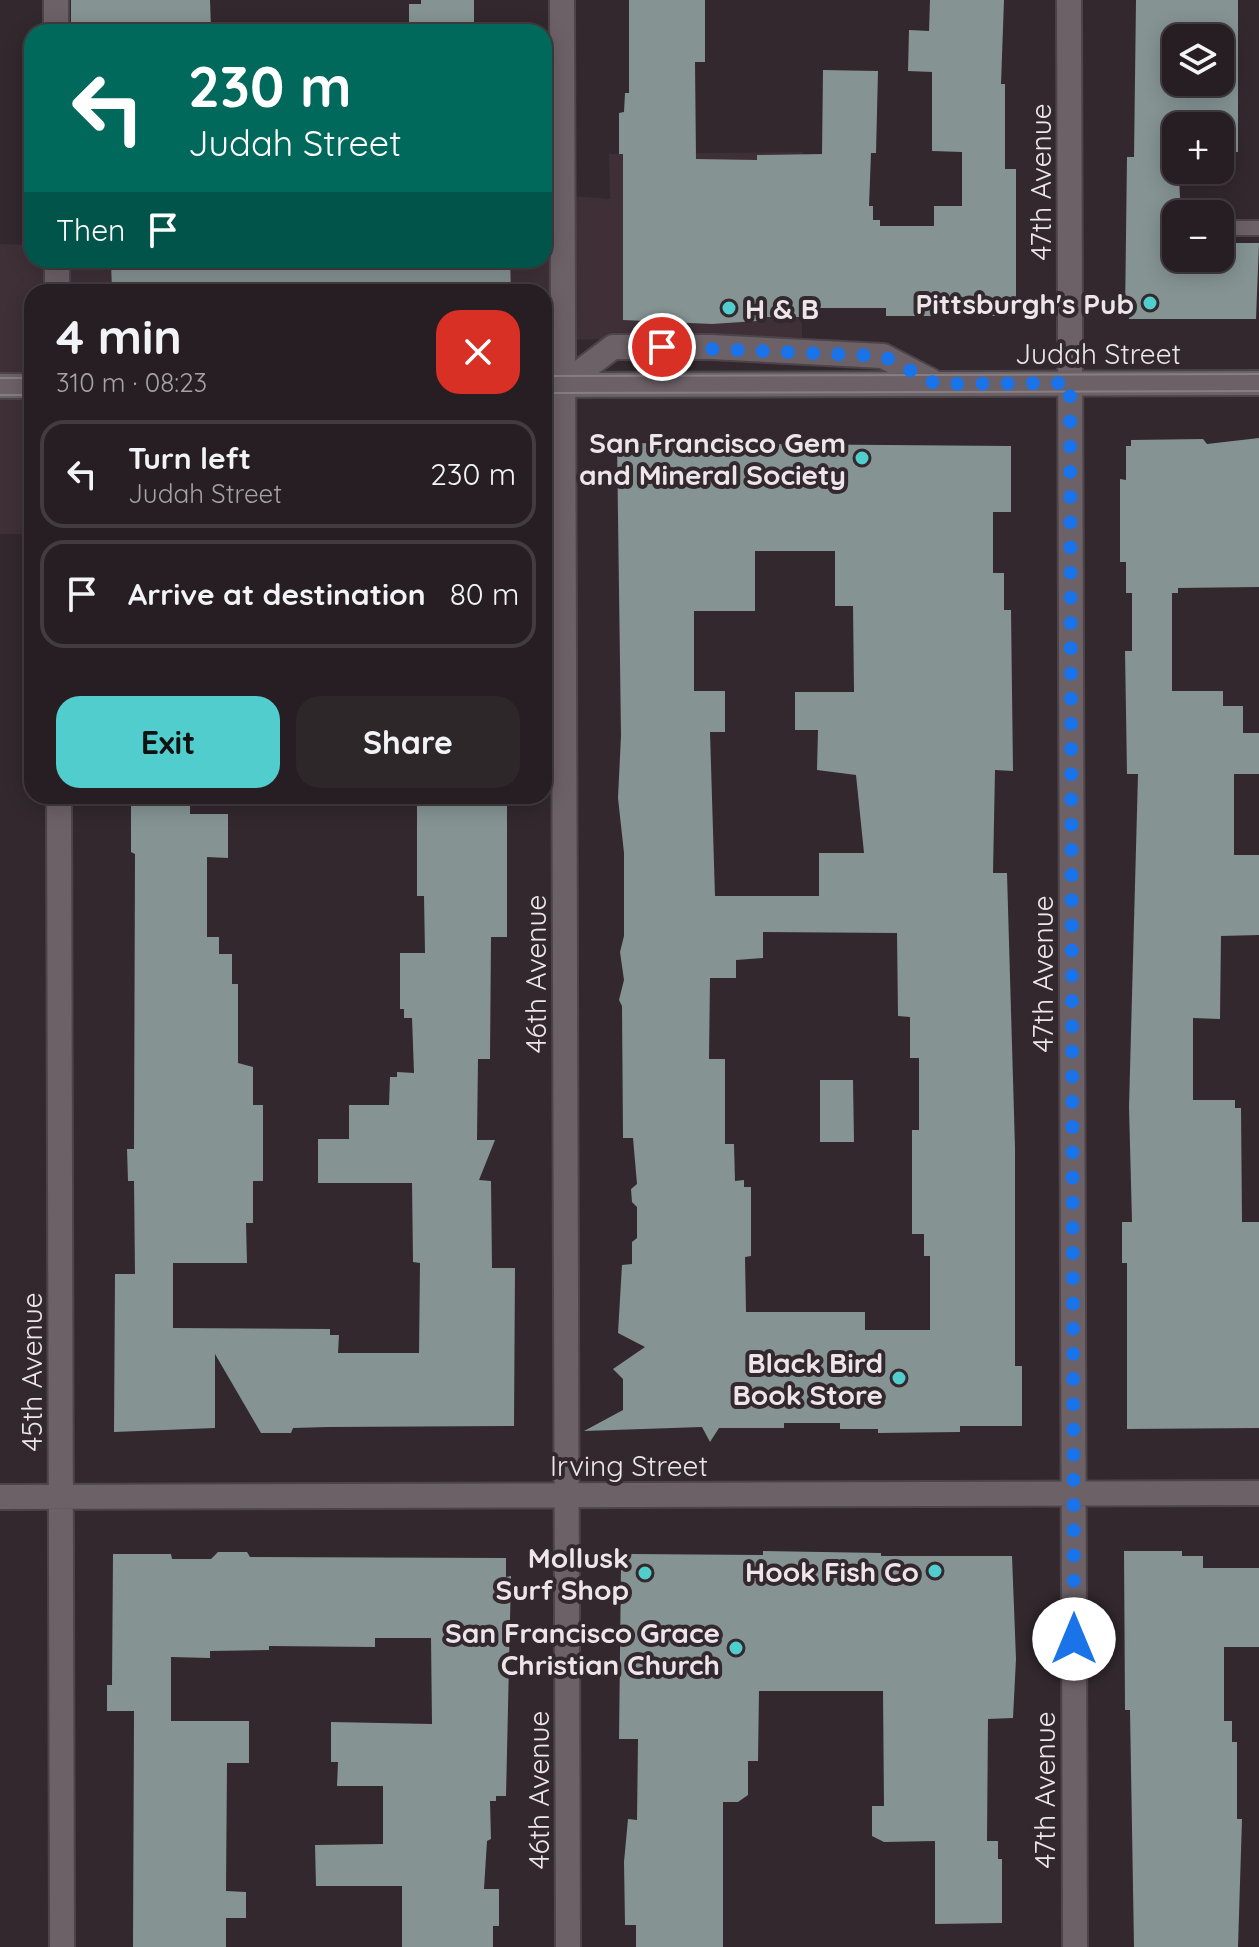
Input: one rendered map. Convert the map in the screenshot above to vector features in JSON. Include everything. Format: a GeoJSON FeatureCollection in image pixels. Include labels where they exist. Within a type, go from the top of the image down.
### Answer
{"type":"FeatureCollection","features":[{"type":"Feature","properties":{"kind":"street"},"geometry":{"type":"LineString","coordinates":[[56,0],[56,24]]}},
{"type":"Feature","properties":{"kind":"street","name":"46th Avenue"},"geometry":{"type":"LineString","coordinates":[[552,325],[562,0]]}},
{"type":"Feature","properties":{"kind":"street","name":"47th Avenue"},"geometry":{"type":"LineString","coordinates":[[1069,0],[1075,1947]]}},
{"type":"Feature","properties":{"kind":"street","name":"Judah Street"},"geometry":{"type":"LineString","coordinates":[[552,389],[613,347],[883,356],[936,384]]}},
{"type":"Feature","properties":{"kind":"street","name":"Judah Street"},"geometry":{"type":"LineString","coordinates":[[552,390],[1259,383]]}},
{"type":"Feature","properties":{"kind":"street"},"geometry":{"type":"LineString","coordinates":[[0,386],[24,386]]}},
{"type":"Feature","properties":{"kind":"street","name":"46th Avenue"},"geometry":{"type":"LineString","coordinates":[[552,438],[567,1496],[568,1947]]}},
{"type":"Feature","properties":{"kind":"street","name":"45th Avenue"},"geometry":{"type":"LineString","coordinates":[[59,804],[62,1947]]}},
{"type":"Feature","properties":{"kind":"street","name":"Irving Street"},"geometry":{"type":"LineString","coordinates":[[0,1497],[1259,1493]]}},
{"type":"Feature","properties":{"kind":"lane"},"geometry":{"type":"LineString","coordinates":[[1234,228],[1259,228]]}},
{"type":"Feature","properties":{"kind":"shaded area"},"geometry":{"type":"Polygon","coordinates":[[[803,152],[802,337],[552,340],[552,284],[24,284],[24,534],[0,534],[0,244],[24,245],[24,268],[552,268],[552,195],[610,199],[609,154],[803,152]]]}},
{"type":"Feature","properties":{"kind":"building"},"geometry":{"type":"Polygon","coordinates":[[[71,0],[210,0],[211,24],[71,23],[71,0]]]}},
{"type":"Feature","properties":{"kind":"building"},"geometry":{"type":"Polygon","coordinates":[[[421,0],[474,0],[474,24],[409,24],[409,4],[421,4],[421,0]]]}},
{"type":"Feature","properties":{"kind":"building"},"geometry":{"type":"Polygon","coordinates":[[[629,0],[705,0],[705,62],[695,62],[696,159],[757,160],[757,155],[822,154],[823,70],[878,71],[876,153],[871,153],[869,206],[873,206],[873,220],[880,220],[880,226],[934,226],[934,206],[962,206],[962,152],[932,151],[932,72],[908,71],[909,30],[929,31],[930,0],[1004,0],[1001,84],[1005,84],[1005,169],[1016,169],[1016,316],[886,316],[886,308],[799,308],[799,317],[757,317],[757,321],[712,324],[623,320],[623,154],[619,154],[619,113],[624,112],[625,93],[629,93],[629,0]]]}},
{"type":"Feature","properties":{"kind":"building"},"geometry":{"type":"Polygon","coordinates":[[[1136,0],[1238,0],[1238,152],[1234,152],[1234,112],[1162,112],[1162,184],[1179,184],[1180,200],[1162,200],[1162,272],[1234,272],[1234,243],[1259,243],[1256,319],[1129,319],[1129,314],[1125,314],[1127,157],[1134,157],[1136,0]]]}},
{"type":"Feature","properties":{"kind":"building"},"geometry":{"type":"Polygon","coordinates":[[[111,268],[510,268],[511,284],[112,284],[111,268]]]}},
{"type":"Feature","properties":{"kind":"building"},"geometry":{"type":"Polygon","coordinates":[[[1259,438],[1259,587],[1178,588],[1178,593],[1172,593],[1172,691],[1223,691],[1223,706],[1243,706],[1243,733],[1259,733],[1259,774],[1234,774],[1234,855],[1259,855],[1259,935],[1221,936],[1220,1019],[1193,1018],[1193,1100],[1235,1100],[1235,1108],[1241,1108],[1242,1222],[1259,1222],[1259,1428],[1127,1429],[1127,1263],[1122,1263],[1122,1222],[1132,1222],[1129,1107],[1138,774],[1127,774],[1125,651],[1132,651],[1132,593],[1126,593],[1126,562],[1120,562],[1120,479],[1126,480],[1126,446],[1131,446],[1131,440],[1203,439],[1207,444],[1259,438]]]}},
{"type":"Feature","properties":{"kind":"building"},"geometry":{"type":"Polygon","coordinates":[[[617,443],[1011,446],[1011,512],[993,512],[993,573],[1004,573],[1004,610],[1011,610],[1013,771],[995,770],[993,873],[1007,873],[1015,1148],[1015,1366],[1022,1366],[1022,1426],[960,1426],[960,1432],[878,1433],[878,1429],[840,1429],[840,1423],[784,1423],[784,1428],[719,1428],[710,1442],[702,1427],[584,1431],[623,1410],[623,1379],[613,1369],[645,1347],[618,1333],[622,1265],[632,1264],[632,1242],[637,1238],[637,1207],[632,1202],[631,1189],[637,1184],[633,1138],[623,1138],[622,1006],[619,1000],[624,980],[620,952],[624,936],[624,853],[618,798],[621,736],[617,443]],[[755,551],[755,611],[694,611],[694,691],[725,691],[725,732],[710,732],[715,896],[819,896],[819,853],[864,853],[856,775],[817,770],[818,730],[795,730],[795,692],[854,692],[853,606],[835,606],[835,551],[755,551]],[[763,932],[763,958],[736,960],[736,978],[710,978],[709,1059],[725,1059],[725,1144],[734,1144],[735,1181],[744,1180],[744,1187],[751,1187],[751,1256],[745,1257],[746,1312],[865,1312],[865,1330],[930,1330],[930,1256],[924,1256],[924,1234],[912,1234],[912,1130],[919,1130],[919,1058],[910,1058],[910,1017],[898,1016],[897,933],[763,932]]]}},
{"type":"Feature","properties":{"kind":"building"},"geometry":{"type":"Polygon","coordinates":[[[131,804],[190,804],[190,814],[228,814],[228,858],[207,857],[207,937],[219,937],[219,954],[232,954],[232,984],[238,984],[238,1063],[253,1067],[253,1105],[263,1105],[263,1181],[253,1181],[253,1223],[246,1223],[247,1263],[173,1263],[173,1328],[330,1329],[330,1335],[339,1335],[338,1353],[419,1353],[420,1263],[413,1262],[412,1183],[318,1183],[318,1139],[349,1139],[349,1105],[389,1105],[390,1077],[397,1077],[397,1072],[414,1073],[412,1018],[404,1018],[404,1009],[400,1009],[400,953],[425,953],[424,896],[417,896],[417,804],[507,804],[507,937],[491,937],[490,1059],[478,1059],[477,1140],[495,1140],[479,1180],[491,1181],[492,1268],[515,1268],[514,1426],[328,1427],[293,1428],[291,1433],[261,1433],[215,1354],[215,1428],[114,1432],[115,1274],[135,1274],[134,1181],[128,1181],[127,1149],[134,1149],[135,854],[131,852],[131,804]]]}},
{"type":"Feature","properties":{"kind":"building"},"geometry":{"type":"Polygon","coordinates":[[[820,1080],[853,1080],[854,1142],[820,1142],[820,1080]]]}},
{"type":"Feature","properties":{"kind":"building"},"geometry":{"type":"Polygon","coordinates":[[[763,1551],[881,1553],[881,1556],[1012,1556],[1016,1659],[1013,1718],[988,1719],[987,1841],[998,1841],[998,1859],[1002,1859],[1002,1923],[935,1924],[935,1841],[884,1842],[872,1836],[872,1806],[884,1806],[883,1691],[759,1691],[758,1761],[748,1761],[748,1795],[738,1802],[723,1802],[723,1947],[636,1947],[636,1925],[625,1925],[624,1862],[628,1819],[637,1820],[638,1739],[619,1739],[621,1564],[632,1554],[763,1555],[763,1551]]]}},
{"type":"Feature","properties":{"kind":"building"},"geometry":{"type":"Polygon","coordinates":[[[1124,1551],[1182,1551],[1182,1556],[1203,1556],[1203,1568],[1259,1568],[1259,1647],[1224,1647],[1224,1721],[1232,1721],[1232,1742],[1237,1742],[1237,1819],[1242,1819],[1238,1947],[1134,1947],[1130,1710],[1125,1710],[1124,1551]]]}},
{"type":"Feature","properties":{"kind":"building"},"geometry":{"type":"Polygon","coordinates":[[[218,1552],[247,1552],[250,1557],[506,1558],[506,1577],[511,1576],[506,1796],[496,1796],[496,1801],[490,1801],[491,1839],[487,1841],[484,1889],[499,1889],[499,1926],[493,1926],[493,1947],[402,1947],[402,1886],[316,1886],[315,1845],[383,1844],[383,1786],[337,1786],[338,1762],[331,1762],[331,1722],[432,1724],[431,1638],[375,1638],[375,1647],[269,1646],[269,1650],[210,1651],[210,1658],[171,1657],[171,1721],[249,1721],[249,1763],[227,1763],[226,1891],[246,1892],[246,1918],[226,1918],[226,1947],[133,1947],[134,1711],[107,1711],[107,1685],[112,1685],[113,1554],[171,1554],[172,1559],[211,1559],[218,1552]]]}},
{"type":"Feature","properties":{"kind":"tram line"},"geometry":{"type":"LineString","coordinates":[[552,376],[1259,374]]}},
{"type":"Feature","properties":{"kind":"tram line"},"geometry":{"type":"LineString","coordinates":[[0,378],[24,378]]}},
{"type":"Feature","properties":{"kind":"tram line"},"geometry":{"type":"LineString","coordinates":[[552,393],[1259,391]]}},
{"type":"Feature","properties":{"kind":"tram line"},"geometry":{"type":"LineString","coordinates":[[0,395],[24,395]]}},
{"type":"Feature","properties":{"kind":"place","name":"Pittsburgh's Pub"},"geometry":{"type":"Point","coordinates":[1150,303]}},
{"type":"Feature","properties":{"kind":"place","name":"H & B"},"geometry":{"type":"Point","coordinates":[729,308]}},
{"type":"Feature","properties":{"kind":"place","name":"San Francisco Gem and Mineral Society"},"geometry":{"type":"Point","coordinates":[862,458]}},
{"type":"Feature","properties":{"kind":"place","name":"Black Bird Book Store"},"geometry":{"type":"Point","coordinates":[899,1378]}},
{"type":"Feature","properties":{"kind":"place","name":"Hook Fish Co"},"geometry":{"type":"Point","coordinates":[935,1571]}},
{"type":"Feature","properties":{"kind":"place","name":"Mollusk Surf Shop"},"geometry":{"type":"Point","coordinates":[645,1573]}},
{"type":"Feature","properties":{"kind":"place","name":"San Francisco Grace Christian Church"},"geometry":{"type":"Point","coordinates":[736,1648]}},
{"type":"Feature","properties":{"kind":"route"},"geometry":{"type":"LineString","coordinates":[[662,347],[883,356],[936,384],[1070,383],[1074,1639]]}}]}
